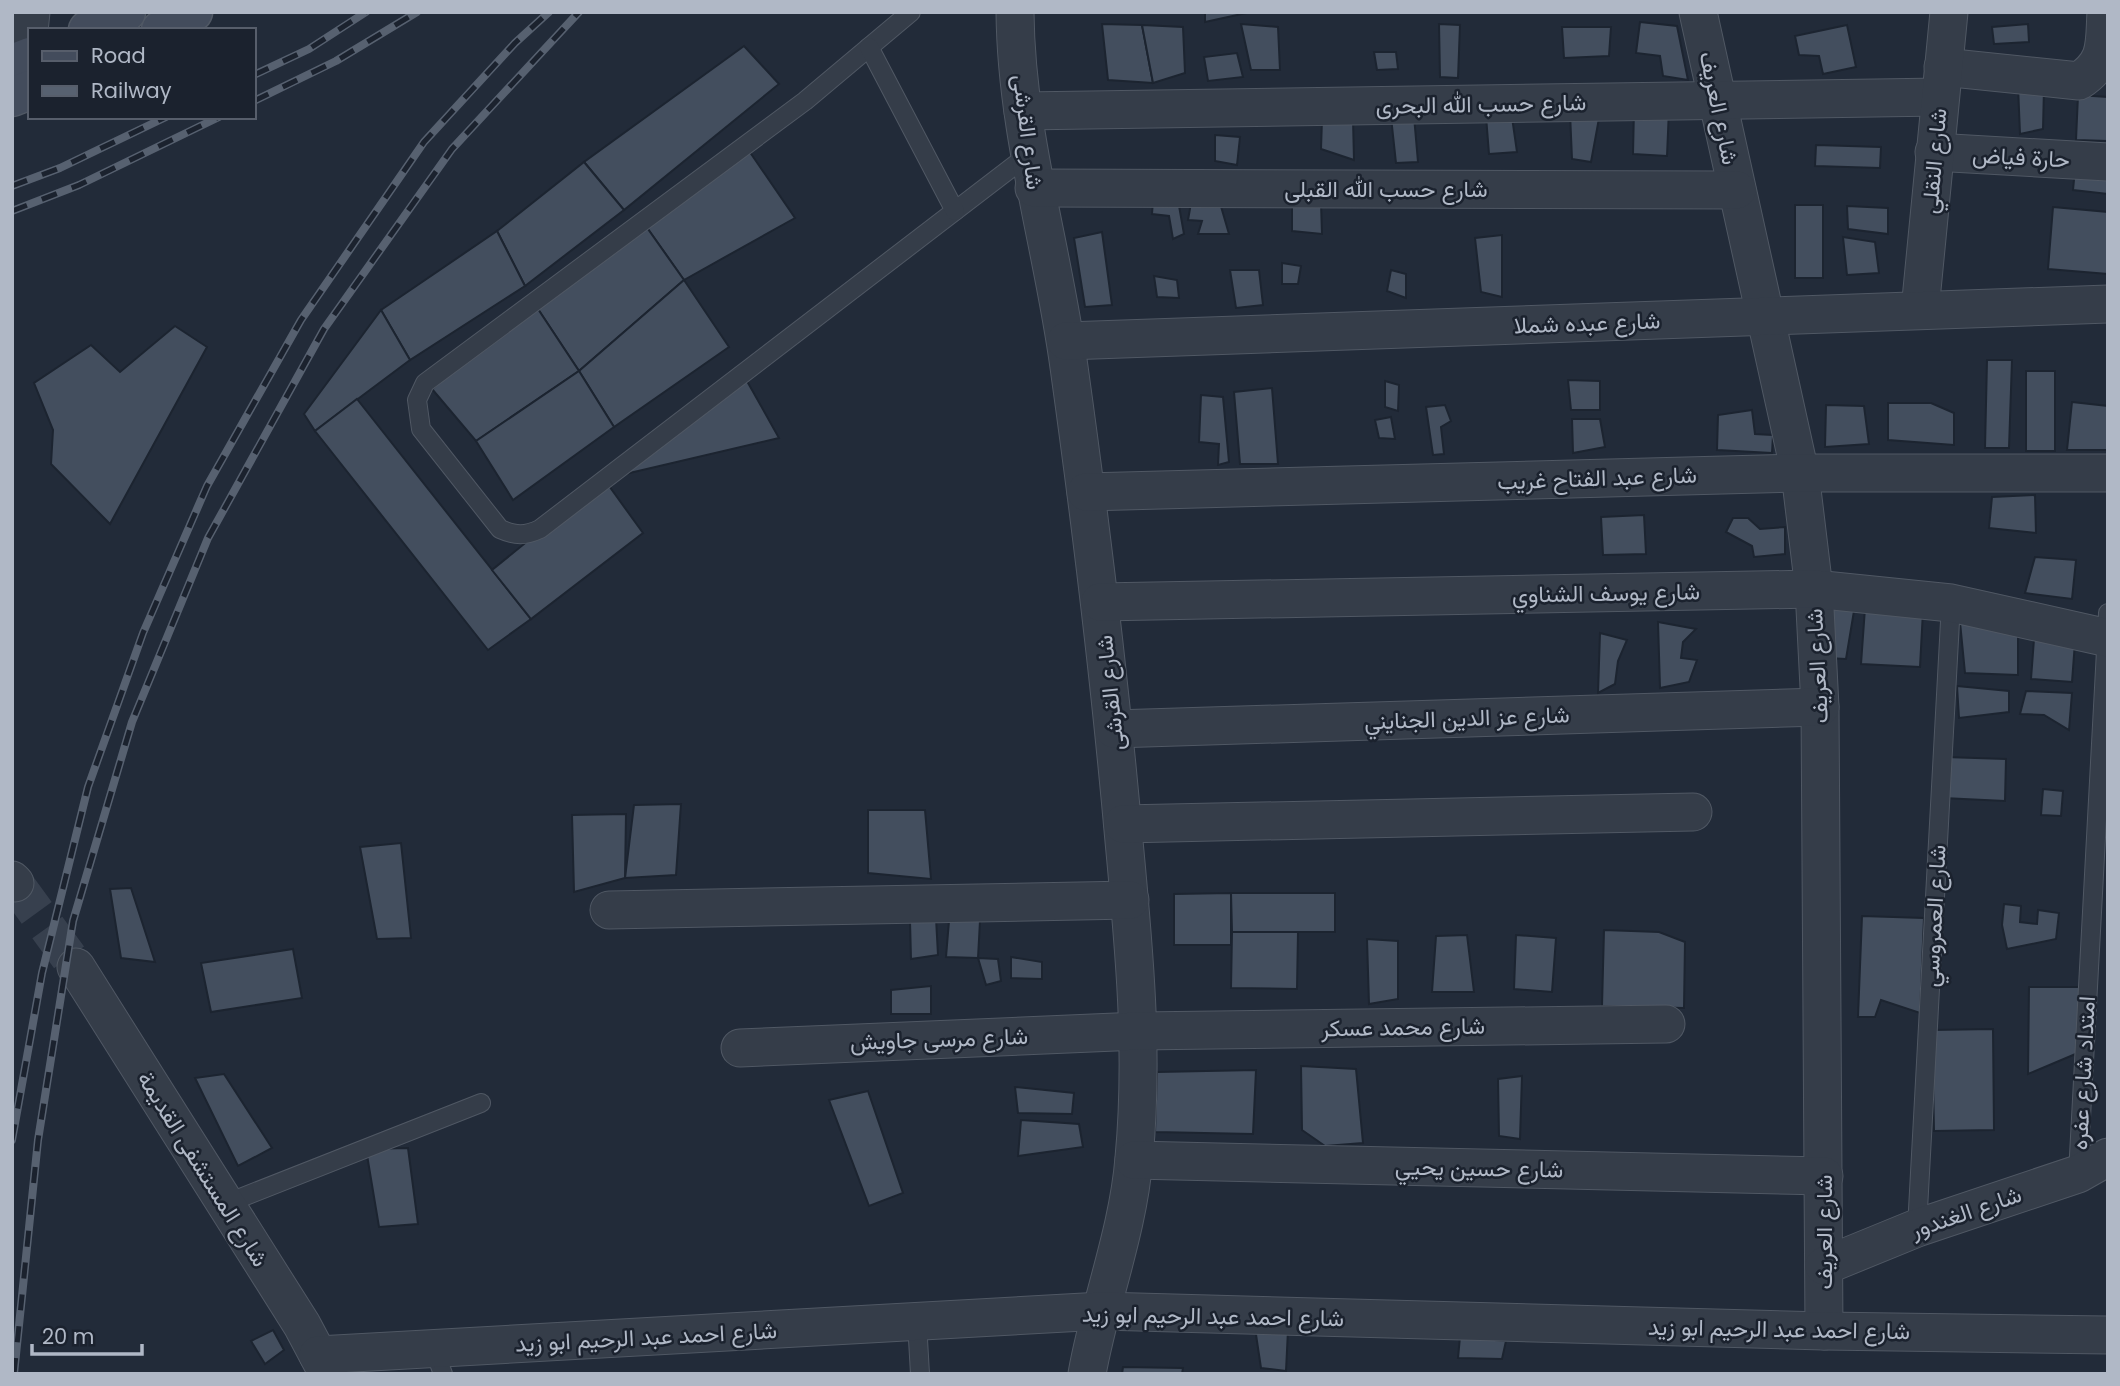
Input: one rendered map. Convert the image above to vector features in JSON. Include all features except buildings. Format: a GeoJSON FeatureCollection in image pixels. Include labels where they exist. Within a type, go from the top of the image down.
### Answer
{"type":"FeatureCollection","features":[{"type":"Feature","properties":{"kind":"street"},"geometry":{"type":"LineString","coordinates":[[92,28],[126,12]]}},
{"type":"Feature","properties":{"kind":"street"},"geometry":{"type":"LineString","coordinates":[[165,28],[193,12]]}},
{"type":"Feature","properties":{"kind":"street","name":"شارع القرشى"},"geometry":{"type":"LineString","coordinates":[[1015,12],[1031,172],[1066,341],[1100,601],[1130,900],[1139,1031],[1134,1160],[1129,1200],[1087,1374]]}},
{"type":"Feature","properties":{"kind":"street","name":"شارع العريف"},"geometry":{"type":"LineString","coordinates":[[1698,12],[1800,473],[1814,589],[1820,707],[1824,1331]]}},
{"type":"Feature","properties":{"kind":"street","name":"شارع النقلي"},"geometry":{"type":"LineString","coordinates":[[1920,310],[1949,12]]}},
{"type":"Feature","properties":{"kind":"street","name":"شارع حسب الله البحرى"},"geometry":{"type":"LineString","coordinates":[[1023,111],[1718,100],[1941,82],[2079,81],[2095,71],[2104,53],[2106,12]]}},
{"type":"Feature","properties":{"kind":"street"},"geometry":{"type":"LineString","coordinates":[[12,97],[24,68],[28,36]]}},
{"type":"Feature","properties":{"kind":"street","name":"حارة فياض"},"geometry":{"type":"LineString","coordinates":[[1934,152],[2108,162]]}},
{"type":"Feature","properties":{"kind":"street","name":"شارع حسب الله القبلى"},"geometry":{"type":"LineString","coordinates":[[1031,172],[1737,190]]}},
{"type":"Feature","properties":{"kind":"street","name":"شارع عبده شملا"},"geometry":{"type":"LineString","coordinates":[[1066,341],[2108,304]]}},
{"type":"Feature","properties":{"kind":"street","name":"شارع عبد الفتاح غريب"},"geometry":{"type":"LineString","coordinates":[[1086,492],[1800,473],[2108,473]]}},
{"type":"Feature","properties":{"kind":"street","name":"شارع يوسف الشناوي"},"geometry":{"type":"LineString","coordinates":[[1100,601],[1814,589],[1951,603],[2107,629]]}},
{"type":"Feature","properties":{"kind":"street","name":"شارع عز الدين الجنايني"},"geometry":{"type":"LineString","coordinates":[[1114,729],[1820,707]]}},
{"type":"Feature","properties":{"kind":"street"},"geometry":{"type":"LineString","coordinates":[[1123,824],[1693,812]]}},
{"type":"Feature","properties":{"kind":"street"},"geometry":{"type":"LineString","coordinates":[[609,910],[1130,900]]}},
{"type":"Feature","properties":{"kind":"street","name":"شارع المستشفى القديمة"},"geometry":{"type":"LineString","coordinates":[[75,967],[323,1364]]}},
{"type":"Feature","properties":{"kind":"street","name":"شارع محمد عسكر"},"geometry":{"type":"LineString","coordinates":[[1139,1031],[1666,1024]]}},
{"type":"Feature","properties":{"kind":"street","name":"شارع مرسى جاويش"},"geometry":{"type":"LineString","coordinates":[[740,1048],[1139,1031]]}},
{"type":"Feature","properties":{"kind":"street","name":"شارع حسين يحيي"},"geometry":{"type":"LineString","coordinates":[[1134,1160],[1824,1176]]}},
{"type":"Feature","properties":{"kind":"street","name":"شارع الغندور"},"geometry":{"type":"LineString","coordinates":[[1824,1266],[1917,1228],[2093,1166]]}},
{"type":"Feature","properties":{"kind":"street","name":"شارع احمد عبد الرحيم ابو زيد"},"geometry":{"type":"LineString","coordinates":[[323,1364],[439,1361],[917,1322],[1102,1311],[1824,1331],[2108,1335]]}},
{"type":"Feature","properties":{"kind":"lane"},"geometry":{"type":"LineString","coordinates":[[911,12],[805,102],[425,383],[417,400],[421,429],[500,529],[513,535],[527,535],[540,529],[955,211],[1031,172]]}},
{"type":"Feature","properties":{"kind":"lane"},"geometry":{"type":"LineString","coordinates":[[869,47],[955,211]]}},
{"type":"Feature","properties":{"kind":"lane","name":"شارع العمروسي"},"geometry":{"type":"LineString","coordinates":[[1917,1228],[1951,603]]}},
{"type":"Feature","properties":{"kind":"lane","name":"امتداد شارع عفره"},"geometry":{"type":"LineString","coordinates":[[2093,1166],[2107,629]]}},
{"type":"Feature","properties":{"kind":"lane"},"geometry":{"type":"LineString","coordinates":[[225,1204],[481,1104]]}},
{"type":"Feature","properties":{"kind":"lane"},"geometry":{"type":"LineString","coordinates":[[917,1322],[920,1374]]}},
{"type":"Feature","properties":{"kind":"tunnel"},"geometry":{"type":"LineString","coordinates":[[15,883],[76,967]]}},
{"type":"Feature","properties":{"kind":"railway"},"geometry":{"type":"LineString","coordinates":[[256,74],[309,49],[366,12]]}},
{"type":"Feature","properties":{"kind":"railway"},"geometry":{"type":"LineString","coordinates":[[256,100],[336,61],[417,12]]}},
{"type":"Feature","properties":{"kind":"railway"},"geometry":{"type":"LineString","coordinates":[[12,1140],[42,973],[88,787],[143,633],[207,486],[301,320],[424,142],[515,43],[549,12]]}},
{"type":"Feature","properties":{"kind":"railway"},"geometry":{"type":"LineString","coordinates":[[14,1374],[38,1140],[73,921],[132,722],[208,538],[324,329],[452,149],[579,12]]}},
{"type":"Feature","properties":{"kind":"railway"},"geometry":{"type":"LineString","coordinates":[[12,186],[60,168],[162,119]]}},
{"type":"Feature","properties":{"kind":"railway"},"geometry":{"type":"LineString","coordinates":[[12,211],[79,185],[215,119]]}}]}
